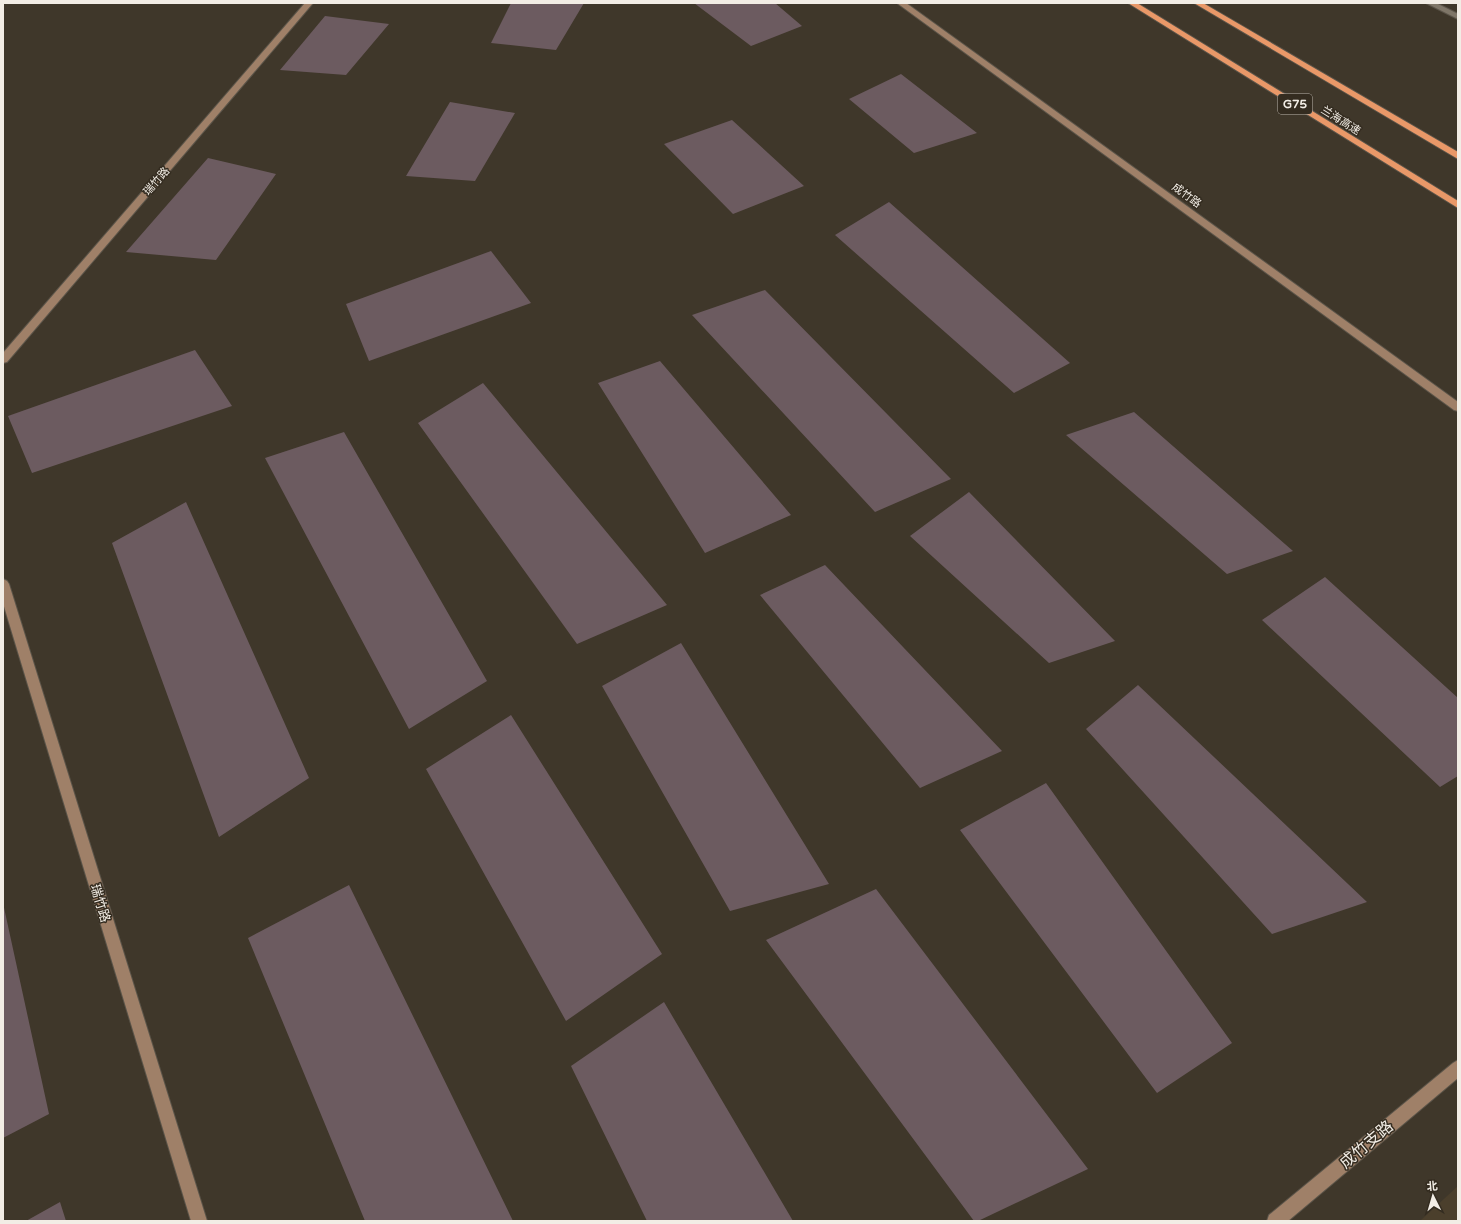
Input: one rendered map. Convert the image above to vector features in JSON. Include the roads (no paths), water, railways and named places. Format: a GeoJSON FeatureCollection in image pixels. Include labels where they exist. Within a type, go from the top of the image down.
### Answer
{"type":"FeatureCollection","features":[{"type":"Feature","properties":{"kind":"highway","name":"兰海高速"},"geometry":{"type":"LineString","coordinates":[[1132,3],[1458,205]]}},
{"type":"Feature","properties":{"kind":"highway"},"geometry":{"type":"LineString","coordinates":[[1198,3],[1458,156]]}},
{"type":"Feature","properties":{"kind":"street","name":"瑞竹路"},"geometry":{"type":"LineString","coordinates":[[3,360],[309,3]]}},
{"type":"Feature","properties":{"kind":"street","name":"成竹路"},"geometry":{"type":"LineString","coordinates":[[901,3],[1458,406]]}},
{"type":"Feature","properties":{"kind":"street"},"geometry":{"type":"LineString","coordinates":[[1430,3],[1458,17]]}},
{"type":"Feature","properties":{"kind":"street","name":"瑞竹路"},"geometry":{"type":"LineString","coordinates":[[3,584],[199,1221]]}},
{"type":"Feature","properties":{"kind":"street","name":"成竹支路"},"geometry":{"type":"LineString","coordinates":[[1275,1221],[1458,1068]]}}]}
